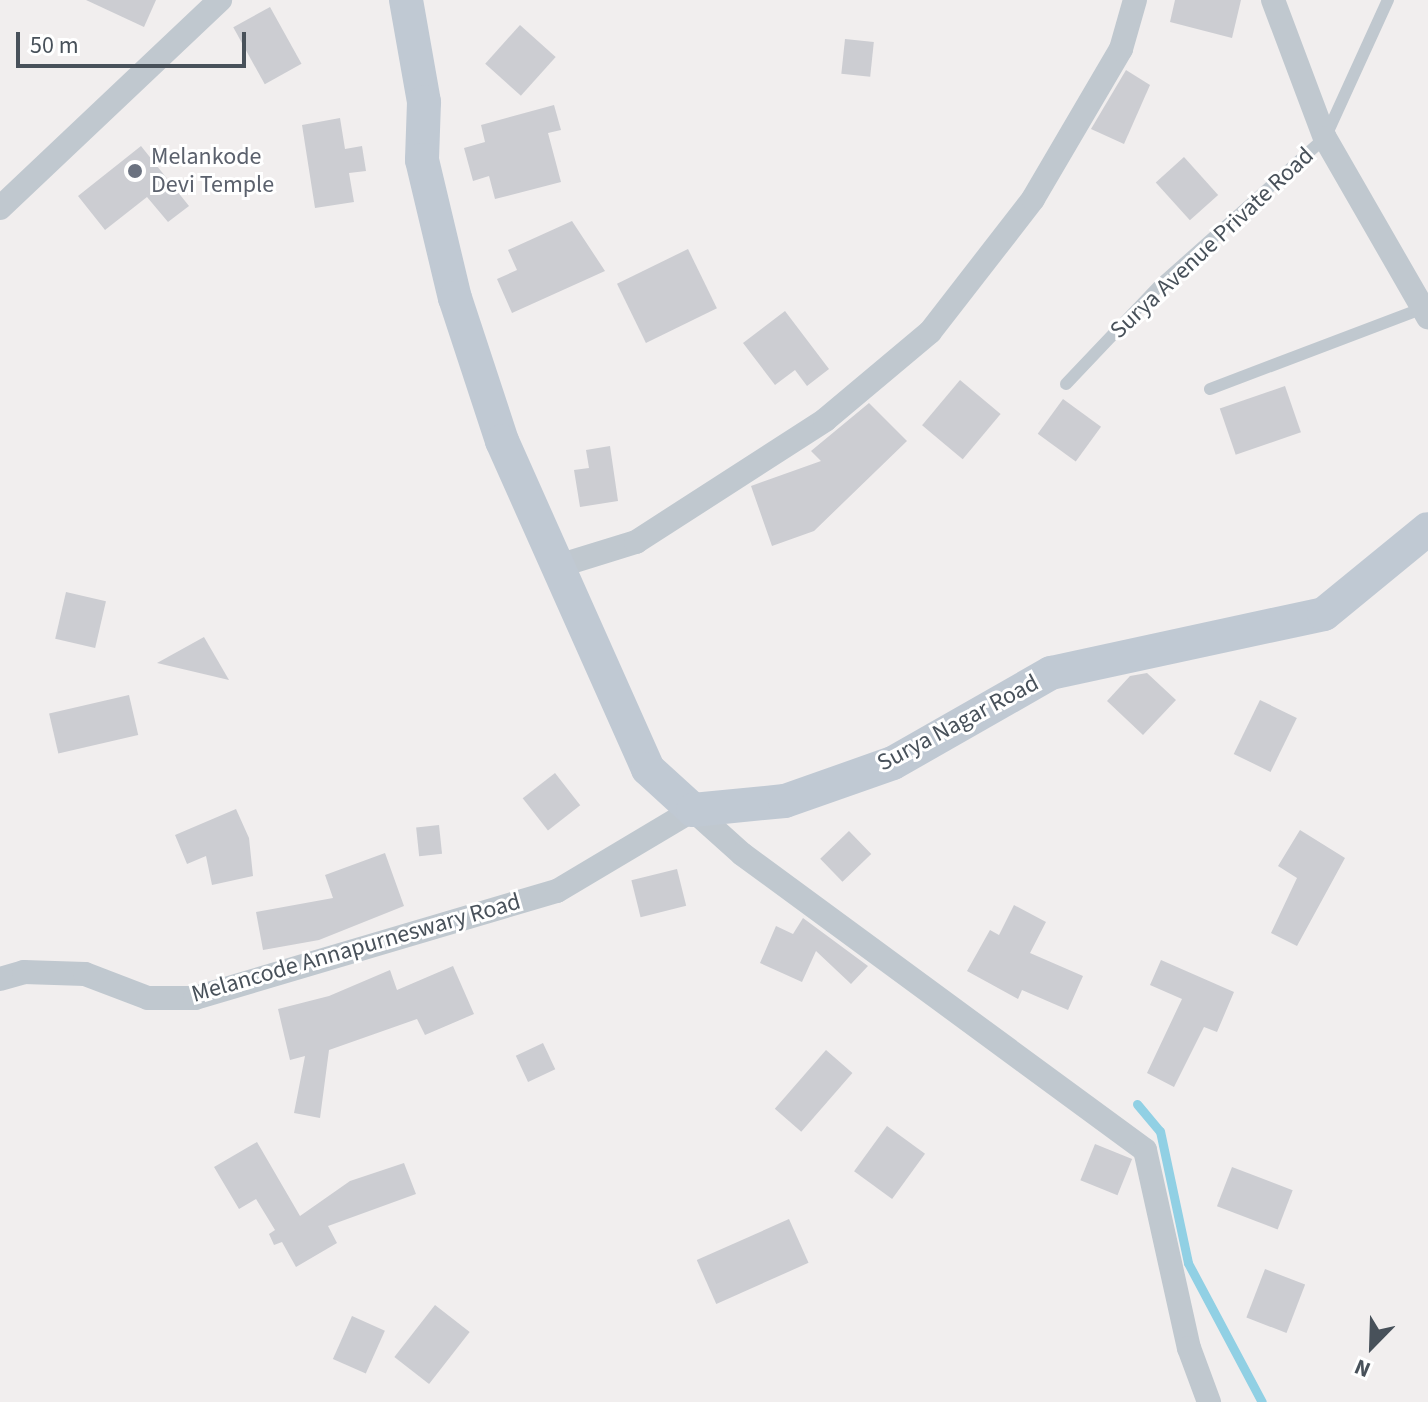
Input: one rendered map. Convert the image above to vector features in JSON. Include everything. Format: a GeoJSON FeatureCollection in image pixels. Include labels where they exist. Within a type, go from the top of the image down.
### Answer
{"type":"FeatureCollection","features":[{"type":"Feature","properties":{"kind":"street"},"geometry":{"type":"LineString","coordinates":[[0,208],[220,0]]}},
{"type":"Feature","properties":{"kind":"street"},"geometry":{"type":"LineString","coordinates":[[555,567],[636,542],[825,420],[930,332],[1033,199],[1121,49],[1135,0]]}},
{"type":"Feature","properties":{"kind":"street","name":"Surya Avenue Private Road"},"geometry":{"type":"LineString","coordinates":[[1273,0],[1325,138],[1425,312]]}},
{"type":"Feature","properties":{"kind":"street"},"geometry":{"type":"LineString","coordinates":[[413,5],[424,102],[422,160],[455,298],[502,441],[555,567],[648,769],[742,854],[1145,1150],[1189,1348],[1209,1402]]}},
{"type":"Feature","properties":{"kind":"street","name":"Surya Nagar Road"},"geometry":{"type":"LineString","coordinates":[[693,810],[785,801],[893,763],[1051,673],[1324,614],[1428,529]]}},
{"type":"Feature","properties":{"kind":"street","name":"Melancode Annapurneswary Road"},"geometry":{"type":"LineString","coordinates":[[0,979],[24,972],[85,974],[148,998],[195,998],[557,891],[693,810]]}},
{"type":"Feature","properties":{"kind":"lane","name":"Surya Avenue Private Road"},"geometry":{"type":"LineString","coordinates":[[1066,384],[1162,283],[1325,138],[1388,0]]}},
{"type":"Feature","properties":{"kind":"lane","name":"Surya Avenue Private Road"},"geometry":{"type":"LineString","coordinates":[[1210,389],[1425,312]]}},
{"type":"Feature","properties":{"kind":"building"},"geometry":{"type":"Polygon","coordinates":[[[86,0],[156,0],[144,27],[86,0]]]}},
{"type":"Feature","properties":{"kind":"building"},"geometry":{"type":"Polygon","coordinates":[[[1175,0],[1241,0],[1232,38],[1170,22],[1175,0]]]}},
{"type":"Feature","properties":{"kind":"building"},"geometry":{"type":"Polygon","coordinates":[[[270,7],[302,64],[265,84],[233,27],[270,7]]]}},
{"type":"Feature","properties":{"kind":"building"},"geometry":{"type":"Polygon","coordinates":[[[520,25],[556,57],[521,96],[485,64],[520,25]]]}},
{"type":"Feature","properties":{"kind":"building"},"geometry":{"type":"Polygon","coordinates":[[[845,39],[874,42],[870,77],[841,74],[845,39]]]}},
{"type":"Feature","properties":{"kind":"building"},"geometry":{"type":"Polygon","coordinates":[[[1126,70],[1150,85],[1124,144],[1091,129],[1126,70]]]}},
{"type":"Feature","properties":{"kind":"building"},"geometry":{"type":"Polygon","coordinates":[[[554,105],[561,130],[548,133],[561,182],[495,199],[489,176],[473,181],[464,148],[485,142],[481,125],[554,105]]]}},
{"type":"Feature","properties":{"kind":"building"},"geometry":{"type":"Polygon","coordinates":[[[340,118],[345,149],[362,146],[366,171],[349,173],[354,202],[315,208],[302,125],[340,118]]]}},
{"type":"Feature","properties":{"kind":"building","name":"Melankode Devi Temple"},"geometry":{"type":"Polygon","coordinates":[[[141,146],[189,206],[168,222],[147,197],[105,230],[78,196],[141,146]]]}},
{"type":"Feature","properties":{"kind":"building"},"geometry":{"type":"Polygon","coordinates":[[[1184,157],[1218,195],[1190,220],[1156,182],[1184,157]]]}},
{"type":"Feature","properties":{"kind":"building"},"geometry":{"type":"Polygon","coordinates":[[[572,221],[605,271],[512,313],[497,279],[517,270],[508,250],[572,221]]]}},
{"type":"Feature","properties":{"kind":"building"},"geometry":{"type":"Polygon","coordinates":[[[688,249],[717,308],[646,343],[617,284],[688,249]]]}},
{"type":"Feature","properties":{"kind":"building"},"geometry":{"type":"Polygon","coordinates":[[[785,311],[829,369],[807,386],[795,370],[775,385],[743,343],[785,311]]]}},
{"type":"Feature","properties":{"kind":"building"},"geometry":{"type":"Polygon","coordinates":[[[960,380],[1001,414],[963,459],[922,425],[960,380]]]}},
{"type":"Feature","properties":{"kind":"building"},"geometry":{"type":"Polygon","coordinates":[[[1285,386],[1301,432],[1236,455],[1220,408],[1285,386]]]}},
{"type":"Feature","properties":{"kind":"building"},"geometry":{"type":"Polygon","coordinates":[[[1063,399],[1101,427],[1076,461],[1038,434],[1063,399]]]}},
{"type":"Feature","properties":{"kind":"building"},"geometry":{"type":"Polygon","coordinates":[[[869,403],[907,441],[814,531],[772,546],[751,486],[821,461],[811,451],[869,403]]]}},
{"type":"Feature","properties":{"kind":"building"},"geometry":{"type":"Polygon","coordinates":[[[610,446],[618,501],[580,507],[574,470],[589,468],[586,450],[610,446]]]}},
{"type":"Feature","properties":{"kind":"building"},"geometry":{"type":"Polygon","coordinates":[[[66,592],[106,601],[95,648],[55,639],[66,592]]]}},
{"type":"Feature","properties":{"kind":"building"},"geometry":{"type":"Polygon","coordinates":[[[204,637],[229,680],[157,663],[204,637]]]}},
{"type":"Feature","properties":{"kind":"building"},"geometry":{"type":"Polygon","coordinates":[[[1147,673],[1176,700],[1143,735],[1107,701],[1130,676],[1147,673]]]}},
{"type":"Feature","properties":{"kind":"building"},"geometry":{"type":"Polygon","coordinates":[[[129,695],[138,735],[58,753],[49,713],[129,695]]]}},
{"type":"Feature","properties":{"kind":"building"},"geometry":{"type":"Polygon","coordinates":[[[1260,700],[1297,718],[1271,772],[1234,754],[1260,700]]]}},
{"type":"Feature","properties":{"kind":"building"},"geometry":{"type":"Polygon","coordinates":[[[555,773],[580,805],[548,831],[523,798],[555,773]]]}},
{"type":"Feature","properties":{"kind":"building"},"geometry":{"type":"Polygon","coordinates":[[[236,809],[249,838],[253,876],[212,885],[206,856],[187,864],[175,835],[236,809]]]}},
{"type":"Feature","properties":{"kind":"building"},"geometry":{"type":"Polygon","coordinates":[[[439,825],[442,854],[419,856],[416,827],[439,825]]]}},
{"type":"Feature","properties":{"kind":"building"},"geometry":{"type":"Polygon","coordinates":[[[1300,830],[1345,858],[1297,946],[1271,933],[1297,878],[1278,866],[1300,830]]]}},
{"type":"Feature","properties":{"kind":"building"},"geometry":{"type":"Polygon","coordinates":[[[849,831],[871,854],[842,882],[820,859],[849,831]]]}},
{"type":"Feature","properties":{"kind":"building"},"geometry":{"type":"Polygon","coordinates":[[[385,853],[404,906],[319,940],[263,950],[256,912],[333,898],[325,875],[385,853]]]}},
{"type":"Feature","properties":{"kind":"building"},"geometry":{"type":"Polygon","coordinates":[[[677,869],[686,906],[641,917],[631,880],[677,869]]]}},
{"type":"Feature","properties":{"kind":"building"},"geometry":{"type":"Polygon","coordinates":[[[1014,905],[1046,922],[1030,953],[1083,976],[1068,1010],[1022,990],[1018,999],[967,971],[990,930],[999,935],[1014,905]]]}},
{"type":"Feature","properties":{"kind":"building"},"geometry":{"type":"Polygon","coordinates":[[[803,918],[868,966],[851,984],[816,951],[802,982],[760,963],[776,926],[793,934],[803,918]]]}},
{"type":"Feature","properties":{"kind":"building"},"geometry":{"type":"Polygon","coordinates":[[[1161,960],[1234,992],[1217,1032],[1204,1027],[1174,1087],[1147,1073],[1182,999],[1150,985],[1161,960]]]}},
{"type":"Feature","properties":{"kind":"building"},"geometry":{"type":"Polygon","coordinates":[[[453,966],[474,1014],[425,1035],[417,1019],[329,1050],[320,1118],[294,1113],[305,1056],[290,1060],[278,1009],[329,996],[390,970],[397,990],[453,966]]]}},
{"type":"Feature","properties":{"kind":"building"},"geometry":{"type":"Polygon","coordinates":[[[543,1043],[555,1069],[528,1082],[516,1056],[543,1043]]]}},
{"type":"Feature","properties":{"kind":"building"},"geometry":{"type":"Polygon","coordinates":[[[826,1050],[852,1073],[801,1132],[775,1109],[826,1050]]]}},
{"type":"Feature","properties":{"kind":"building"},"geometry":{"type":"Polygon","coordinates":[[[887,1126],[925,1154],[892,1199],[854,1171],[887,1126]]]}},
{"type":"Feature","properties":{"kind":"building"},"geometry":{"type":"Polygon","coordinates":[[[257,1142],[300,1216],[350,1181],[404,1163],[416,1194],[328,1226],[337,1243],[296,1267],[282,1242],[274,1245],[269,1234],[275,1230],[256,1199],[239,1209],[214,1167],[257,1142]]]}},
{"type":"Feature","properties":{"kind":"building"},"geometry":{"type":"Polygon","coordinates":[[[1095,1144],[1132,1159],[1117,1195],[1080,1180],[1095,1144]]]}},
{"type":"Feature","properties":{"kind":"building"},"geometry":{"type":"Polygon","coordinates":[[[1232,1167],[1293,1190],[1278,1230],[1217,1206],[1232,1167]]]}},
{"type":"Feature","properties":{"kind":"building"},"geometry":{"type":"Polygon","coordinates":[[[789,1219],[809,1263],[716,1304],[697,1260],[789,1219]]]}},
{"type":"Feature","properties":{"kind":"building"},"geometry":{"type":"Polygon","coordinates":[[[1265,1269],[1305,1284],[1287,1333],[1246,1318],[1265,1269]]]}},
{"type":"Feature","properties":{"kind":"building"},"geometry":{"type":"Polygon","coordinates":[[[435,1305],[470,1332],[429,1384],[394,1357],[435,1305]]]}},
{"type":"Feature","properties":{"kind":"building"},"geometry":{"type":"Polygon","coordinates":[[[352,1316],[385,1331],[366,1374],[333,1359],[352,1316]]]}},
{"type":"Feature","properties":{"kind":"waterway"},"geometry":{"type":"LineString","coordinates":[[1137,1104],[1160,1131],[1188,1263],[1262,1402]]}},
{"type":"Feature","properties":{"kind":"place","name":"Melankode Devi Temple"},"geometry":{"type":"Point","coordinates":[135,171]}}]}
